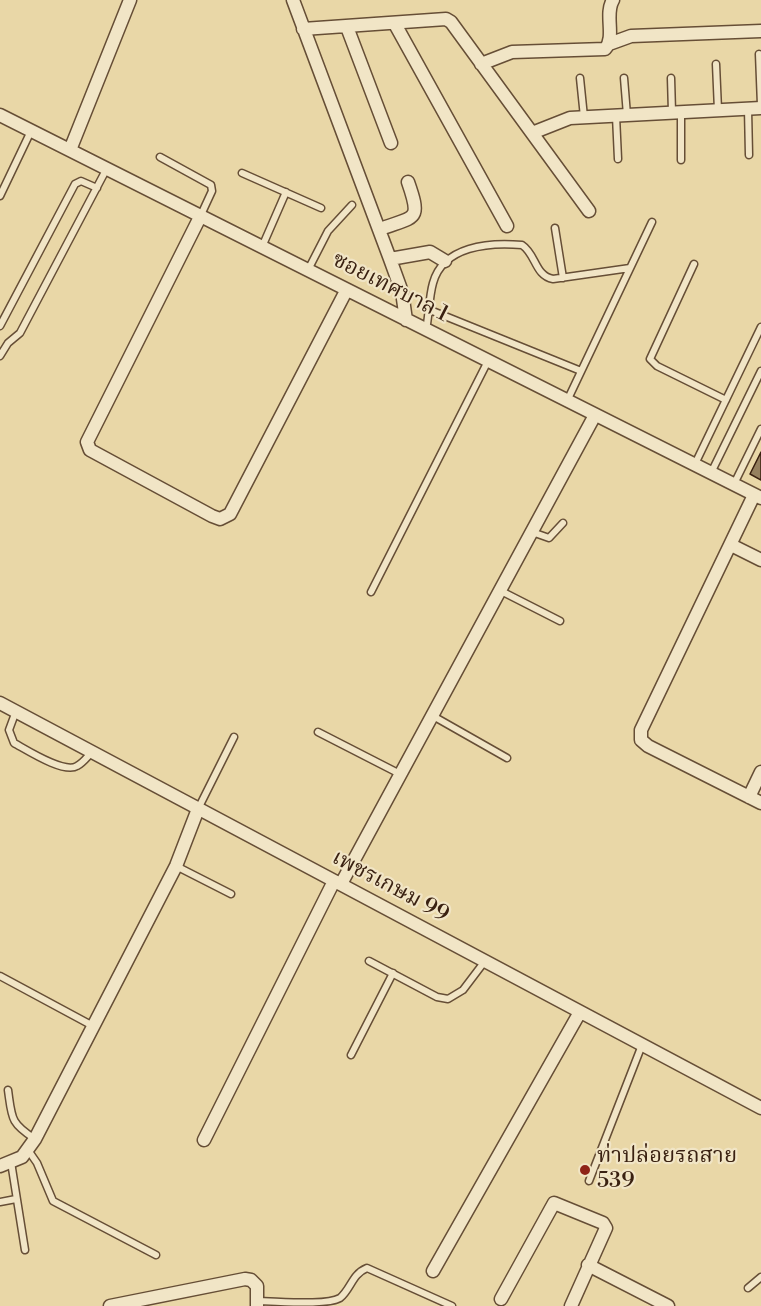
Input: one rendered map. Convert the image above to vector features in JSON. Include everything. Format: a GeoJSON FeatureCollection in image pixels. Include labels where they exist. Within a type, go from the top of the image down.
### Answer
{"type":"FeatureCollection","features":[{"type":"Feature","properties":{"kind":"street"},"geometry":{"type":"LineString","coordinates":[[70,150],[130,0]]}},
{"type":"Feature","properties":{"kind":"street"},"geometry":{"type":"LineString","coordinates":[[293,0],[380,229],[402,292],[406,320]]}},
{"type":"Feature","properties":{"kind":"street"},"geometry":{"type":"LineString","coordinates":[[609,44],[609,9],[613,0]]}},
{"type":"Feature","properties":{"kind":"street"},"geometry":{"type":"LineString","coordinates":[[303,29],[446,20],[451,22],[589,211]]}},
{"type":"Feature","properties":{"kind":"street"},"geometry":{"type":"LineString","coordinates":[[395,24],[507,226]]}},
{"type":"Feature","properties":{"kind":"street"},"geometry":{"type":"LineString","coordinates":[[347,27],[391,143]]}},
{"type":"Feature","properties":{"kind":"street"},"geometry":{"type":"LineString","coordinates":[[481,64],[512,52],[605,49],[609,44],[631,36],[761,30]]}},
{"type":"Feature","properties":{"kind":"street"},"geometry":{"type":"LineString","coordinates":[[532,133],[561,120],[584,117],[757,107]]}},
{"type":"Feature","properties":{"kind":"street","name":"ซอยเทศบาล 1"},"geometry":{"type":"LineString","coordinates":[[0,115],[758,497]]}},
{"type":"Feature","properties":{"kind":"street"},"geometry":{"type":"LineString","coordinates":[[380,229],[412,217],[416,213],[417,207],[408,182]]}},
{"type":"Feature","properties":{"kind":"street"},"geometry":{"type":"LineString","coordinates":[[200,217],[89,436],[87,447],[212,516],[220,519],[230,514],[346,291]]}},
{"type":"Feature","properties":{"kind":"street"},"geometry":{"type":"LineString","coordinates":[[390,259],[430,252],[445,261]]}},
{"type":"Feature","properties":{"kind":"street"},"geometry":{"type":"LineString","coordinates":[[204,1140],[338,883],[433,716],[595,415]]}},
{"type":"Feature","properties":{"kind":"street"},"geometry":{"type":"LineString","coordinates":[[758,497],[730,545],[641,730],[641,740],[648,746],[761,803]]}},
{"type":"Feature","properties":{"kind":"street"},"geometry":{"type":"LineString","coordinates":[[730,545],[761,560]]}},
{"type":"Feature","properties":{"kind":"street","name":"เพชรเกษม 99"},"geometry":{"type":"LineString","coordinates":[[0,703],[761,1108]]}},
{"type":"Feature","properties":{"kind":"street"},"geometry":{"type":"LineString","coordinates":[[749,797],[761,772]]}},
{"type":"Feature","properties":{"kind":"street"},"geometry":{"type":"LineString","coordinates":[[5,1164],[22,1157],[35,1139],[176,866],[198,809]]}},
{"type":"Feature","properties":{"kind":"street"},"geometry":{"type":"LineString","coordinates":[[433,1271],[580,1012]]}},
{"type":"Feature","properties":{"kind":"street"},"geometry":{"type":"LineString","coordinates":[[501,1299],[554,1203],[605,1225],[606,1228],[571,1306]]}},
{"type":"Feature","properties":{"kind":"street"},"geometry":{"type":"LineString","coordinates":[[588,1265],[668,1306]]}},
{"type":"Feature","properties":{"kind":"street"},"geometry":{"type":"LineString","coordinates":[[110,1306],[245,1279],[251,1280],[257,1286],[257,1304]]}},
{"type":"Feature","properties":{"kind":"lane"},"geometry":{"type":"LineString","coordinates":[[749,155],[757,107],[759,54]]}},
{"type":"Feature","properties":{"kind":"lane"},"geometry":{"type":"LineString","coordinates":[[716,64],[718,110]]}},
{"type":"Feature","properties":{"kind":"lane"},"geometry":{"type":"LineString","coordinates":[[580,78],[584,117]]}},
{"type":"Feature","properties":{"kind":"lane"},"geometry":{"type":"LineString","coordinates":[[618,159],[624,78]]}},
{"type":"Feature","properties":{"kind":"lane"},"geometry":{"type":"LineString","coordinates":[[671,78],[681,160]]}},
{"type":"Feature","properties":{"kind":"lane"},"geometry":{"type":"LineString","coordinates":[[0,196],[32,131]]}},
{"type":"Feature","properties":{"kind":"lane"},"geometry":{"type":"LineString","coordinates":[[160,157],[212,184],[212,191],[200,217]]}},
{"type":"Feature","properties":{"kind":"lane"},"geometry":{"type":"LineString","coordinates":[[0,356],[8,344],[20,333],[106,170]]}},
{"type":"Feature","properties":{"kind":"lane"},"geometry":{"type":"LineString","coordinates":[[242,173],[321,208]]}},
{"type":"Feature","properties":{"kind":"lane"},"geometry":{"type":"LineString","coordinates":[[0,326],[75,184],[81,181],[97,188]]}},
{"type":"Feature","properties":{"kind":"lane"},"geometry":{"type":"LineString","coordinates":[[261,248],[286,192]]}},
{"type":"Feature","properties":{"kind":"lane"},"geometry":{"type":"LineString","coordinates":[[308,270],[328,231],[352,206]]}},
{"type":"Feature","properties":{"kind":"lane"},"geometry":{"type":"LineString","coordinates":[[567,401],[652,222]]}},
{"type":"Feature","properties":{"kind":"lane"},"geometry":{"type":"LineString","coordinates":[[555,228],[563,278]]}},
{"type":"Feature","properties":{"kind":"lane"},"geometry":{"type":"LineString","coordinates":[[426,330],[432,285],[445,261],[473,248],[522,245],[530,252],[541,274],[546,278],[563,278],[630,268]]}},
{"type":"Feature","properties":{"kind":"lane"},"geometry":{"type":"LineString","coordinates":[[694,264],[650,359],[657,366],[726,400]]}},
{"type":"Feature","properties":{"kind":"lane"},"geometry":{"type":"LineString","coordinates":[[430,310],[581,370]]}},
{"type":"Feature","properties":{"kind":"lane"},"geometry":{"type":"LineString","coordinates":[[695,464],[761,327]]}},
{"type":"Feature","properties":{"kind":"lane"},"geometry":{"type":"LineString","coordinates":[[371,592],[488,361]]}},
{"type":"Feature","properties":{"kind":"lane"},"geometry":{"type":"LineString","coordinates":[[711,473],[761,371]]}},
{"type":"Feature","properties":{"kind":"lane"},"geometry":{"type":"LineString","coordinates":[[733,485],[761,429]]}},
{"type":"Feature","properties":{"kind":"lane"},"geometry":{"type":"LineString","coordinates":[[532,532],[549,538],[563,523]]}},
{"type":"Feature","properties":{"kind":"lane"},"geometry":{"type":"LineString","coordinates":[[501,591],[560,621]]}},
{"type":"Feature","properties":{"kind":"lane"},"geometry":{"type":"LineString","coordinates":[[16,711],[9,730],[14,743],[59,766],[70,768],[77,766],[92,752]]}},
{"type":"Feature","properties":{"kind":"lane"},"geometry":{"type":"LineString","coordinates":[[433,716],[507,758]]}},
{"type":"Feature","properties":{"kind":"lane"},"geometry":{"type":"LineString","coordinates":[[318,732],[401,774]]}},
{"type":"Feature","properties":{"kind":"lane"},"geometry":{"type":"LineString","coordinates":[[198,809],[234,737]]}},
{"type":"Feature","properties":{"kind":"lane"},"geometry":{"type":"LineString","coordinates":[[176,866],[231,894]]}},
{"type":"Feature","properties":{"kind":"lane"},"geometry":{"type":"LineString","coordinates":[[369,961],[437,997],[448,999],[463,990],[485,961]]}},
{"type":"Feature","properties":{"kind":"lane"},"geometry":{"type":"LineString","coordinates":[[351,1055],[393,973]]}},
{"type":"Feature","properties":{"kind":"lane"},"geometry":{"type":"LineString","coordinates":[[0,976],[94,1026]]}},
{"type":"Feature","properties":{"kind":"lane"},"geometry":{"type":"LineString","coordinates":[[589,1181],[642,1044]]}},
{"type":"Feature","properties":{"kind":"lane"},"geometry":{"type":"LineString","coordinates":[[8,1090],[13,1120],[17,1127],[35,1139]]}},
{"type":"Feature","properties":{"kind":"lane"},"geometry":{"type":"LineString","coordinates":[[27,1150],[38,1163],[53,1201],[156,1255]]}},
{"type":"Feature","properties":{"kind":"lane"},"geometry":{"type":"LineString","coordinates":[[5,1164],[16,1199],[25,1250]]}},
{"type":"Feature","properties":{"kind":"lane"},"geometry":{"type":"LineString","coordinates":[[0,1202],[16,1199]]}},
{"type":"Feature","properties":{"kind":"lane"},"geometry":{"type":"LineString","coordinates":[[257,1304],[293,1301],[319,1305],[333,1303],[343,1295],[358,1272],[367,1268],[452,1306]]}},
{"type":"Feature","properties":{"kind":"lane"},"geometry":{"type":"LineString","coordinates":[[748,1288],[761,1277]]}},
{"type":"Feature","properties":{"kind":"building"},"geometry":{"type":"Polygon","coordinates":[[[761,452],[761,480],[750,474],[761,452]]]}},
{"type":"Feature","properties":{"kind":"place","name":"ท่าปล่อยรถสาย 539"},"geometry":{"type":"Point","coordinates":[585,1170]}}]}
